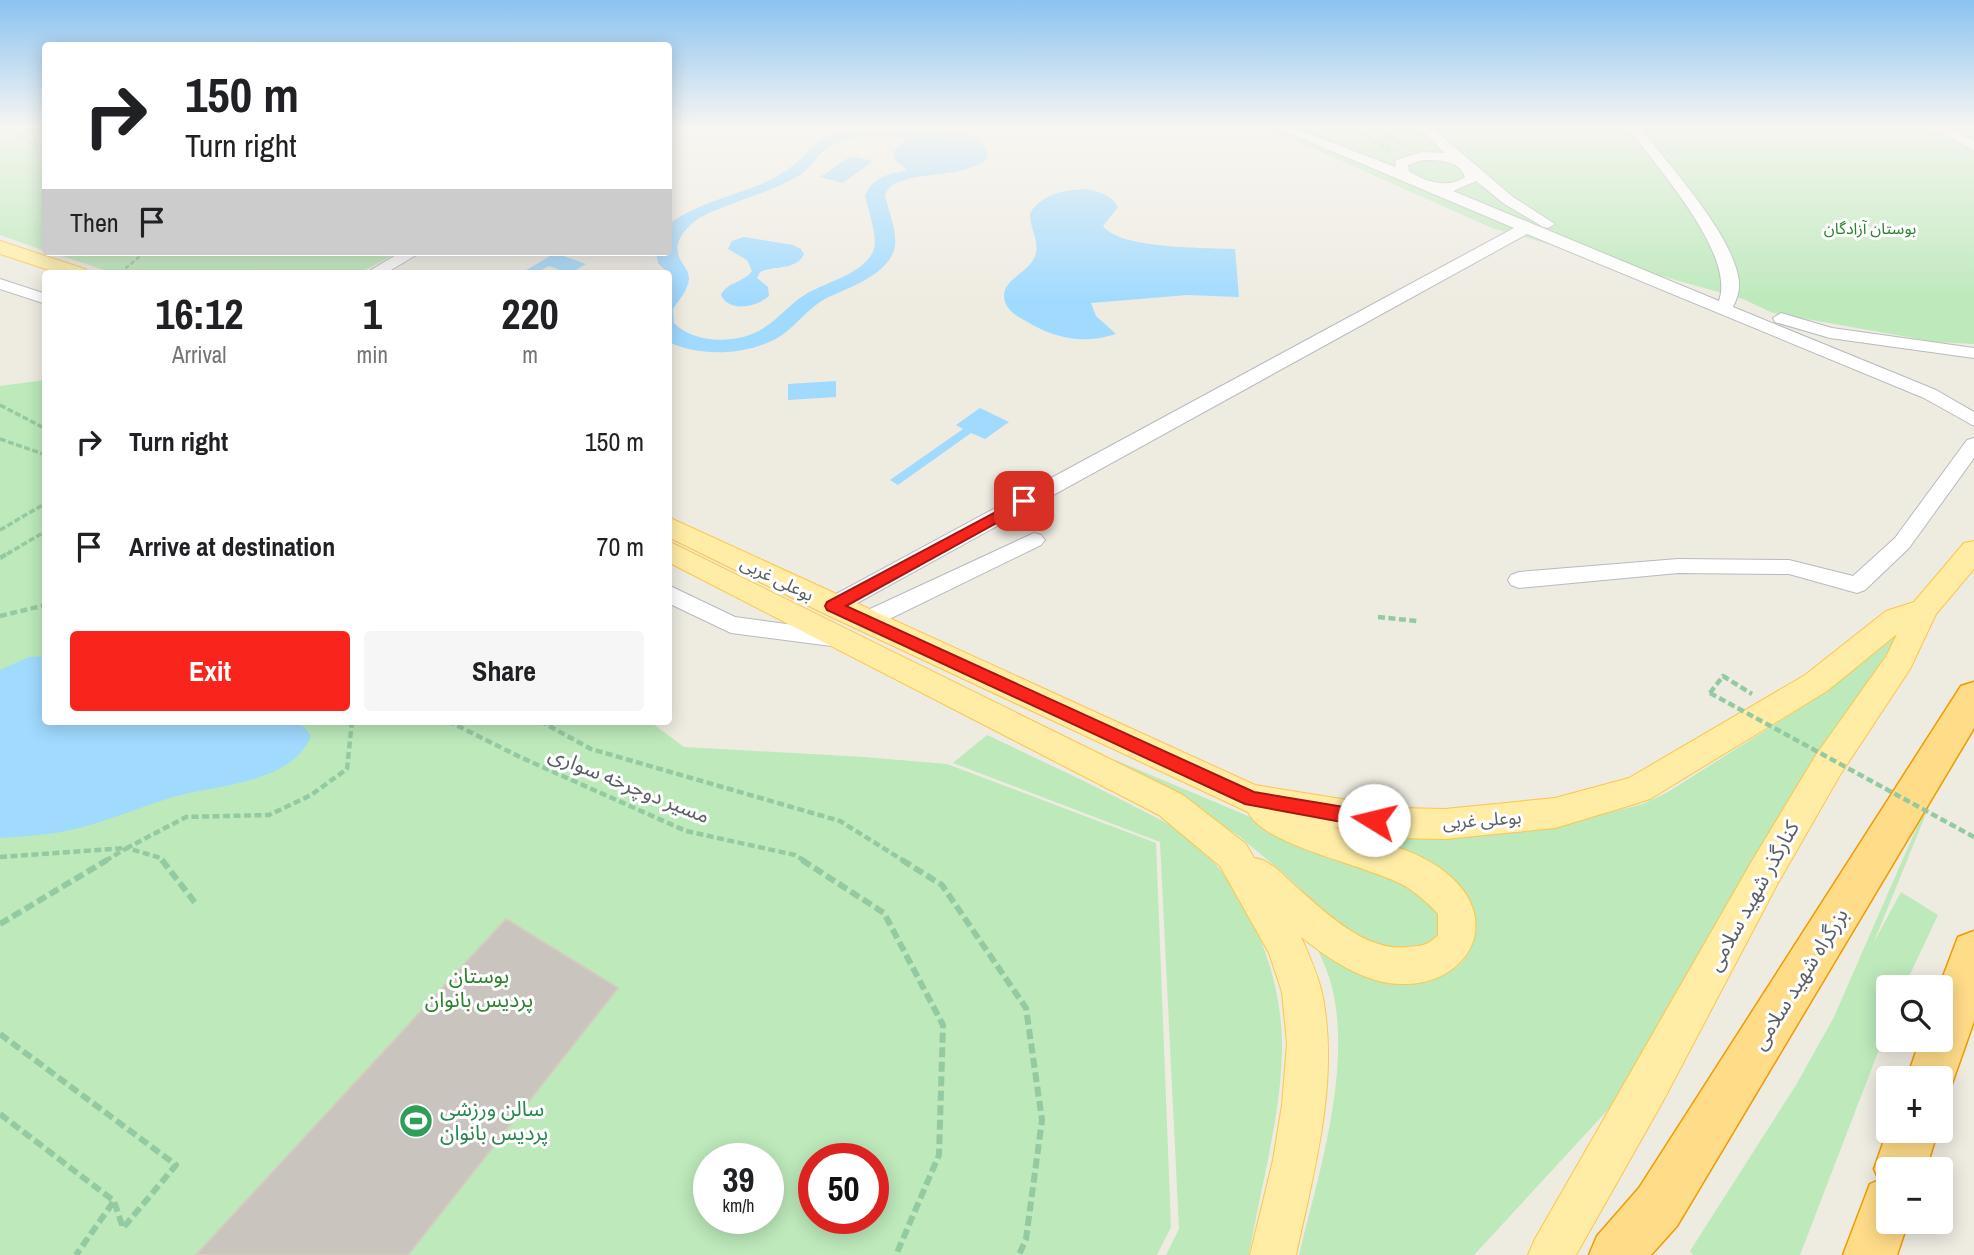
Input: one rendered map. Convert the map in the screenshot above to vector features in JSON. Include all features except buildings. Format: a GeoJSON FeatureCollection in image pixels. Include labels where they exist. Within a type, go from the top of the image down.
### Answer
{"type":"FeatureCollection","features":[{"type":"Feature","properties":{"kind":"highway","name":"بزرگراه شهید سلامی"},"geometry":{"type":"LineString","coordinates":[[1616,1255],[1658,1207],[1974,696]]}},
{"type":"Feature","properties":{"kind":"highway"},"geometry":{"type":"LineString","coordinates":[[1935,1066],[1974,952]]}},
{"type":"Feature","properties":{"kind":"highway"},"geometry":{"type":"LineString","coordinates":[[1870,1255],[1877,1234]]}},
{"type":"Feature","properties":{"kind":"main road"},"geometry":{"type":"LineString","coordinates":[[0,247],[69,270]]}},
{"type":"Feature","properties":{"kind":"main road"},"geometry":{"type":"LineString","coordinates":[[0,263],[42,278]]}},
{"type":"Feature","properties":{"kind":"main road","name":"بوعلی غربی"},"geometry":{"type":"LineString","coordinates":[[672,528],[833,606],[855,630],[1171,806],[1233,855],[1296,968],[1306,1020],[1303,1105],[1273,1255]]}},
{"type":"Feature","properties":{"kind":"main road","name":"کنارگذر شهید سلامی"},"geometry":{"type":"LineString","coordinates":[[1551,1255],[1647,1088],[1765,872],[1828,765],[1899,661],[1924,609],[1974,550]]}},
{"type":"Feature","properties":{"kind":"main road","name":"بوعلی غربی"},"geometry":{"type":"LineString","coordinates":[[672,552],[1251,799],[1386,822],[1445,824],[1555,813],[1638,789],[1816,683],[1896,619],[1924,609]]}},
{"type":"Feature","properties":{"kind":"main road"},"geometry":{"type":"LineString","coordinates":[[1233,855],[1332,939],[1362,958],[1381,964],[1414,966],[1432,961],[1449,951],[1458,935],[1454,906],[1426,878],[1298,828],[1270,814],[1251,799]]}},
{"type":"Feature","properties":{"kind":"street"},"geometry":{"type":"LineString","coordinates":[[1429,186],[1526,228],[1726,304],[1830,333],[1974,353]]}},
{"type":"Feature","properties":{"kind":"street"},"geometry":{"type":"LineString","coordinates":[[1491,186],[1508,200],[1567,234],[1930,394],[1974,420]]}},
{"type":"Feature","properties":{"kind":"street"},"geometry":{"type":"LineString","coordinates":[[1676,186],[1711,234],[1727,264],[1731,281],[1726,304]]}},
{"type":"Feature","properties":{"kind":"street"},"geometry":{"type":"LineString","coordinates":[[833,606],[1526,228]]}},
{"type":"Feature","properties":{"kind":"street"},"geometry":{"type":"LineString","coordinates":[[379,270],[405,256]]}},
{"type":"Feature","properties":{"kind":"street"},"geometry":{"type":"LineString","coordinates":[[0,284],[42,298]]}},
{"type":"Feature","properties":{"kind":"street"},"geometry":{"type":"LineString","coordinates":[[1519,580],[1678,566],[1789,567],[1857,585],[1902,543],[1974,444]]}},
{"type":"Feature","properties":{"kind":"street"},"geometry":{"type":"LineString","coordinates":[[672,595],[731,625],[855,630],[1034,540]]}},
{"type":"Feature","properties":{"kind":"path"},"geometry":{"type":"LineString","coordinates":[[124,270],[140,256]]}},
{"type":"Feature","properties":{"kind":"path"},"geometry":{"type":"LineString","coordinates":[[0,405],[42,427]]}},
{"type":"Feature","properties":{"kind":"path"},"geometry":{"type":"LineString","coordinates":[[0,439],[42,454]]}},
{"type":"Feature","properties":{"kind":"path"},"geometry":{"type":"LineString","coordinates":[[0,530],[42,505]]}},
{"type":"Feature","properties":{"kind":"path"},"geometry":{"type":"LineString","coordinates":[[0,558],[42,533]]}},
{"type":"Feature","properties":{"kind":"path"},"geometry":{"type":"LineString","coordinates":[[0,616],[42,606]]}},
{"type":"Feature","properties":{"kind":"path"},"geometry":{"type":"LineString","coordinates":[[1378,617],[1417,621]]}},
{"type":"Feature","properties":{"kind":"path"},"geometry":{"type":"LineString","coordinates":[[1723,677],[1710,692],[1974,837]]}},
{"type":"Feature","properties":{"kind":"path"},"geometry":{"type":"LineString","coordinates":[[0,925],[127,848],[186,817],[269,815],[311,795],[347,769],[352,725]]}},
{"type":"Feature","properties":{"kind":"path","name":"مسیر دوچرخه سواری"},"geometry":{"type":"LineString","coordinates":[[456,725],[520,757],[686,831],[795,855],[884,913],[943,1025],[939,1155],[896,1255]]}},
{"type":"Feature","properties":{"kind":"path"},"geometry":{"type":"LineString","coordinates":[[547,725],[591,749],[840,821],[942,885],[1026,1008],[1042,1119],[1026,1239],[1019,1255]]}},
{"type":"Feature","properties":{"kind":"path"},"geometry":{"type":"LineString","coordinates":[[0,858],[127,848],[162,858],[196,904]]}},
{"type":"Feature","properties":{"kind":"path"},"geometry":{"type":"LineString","coordinates":[[0,1034],[176,1165],[123,1227],[114,1201],[0,1114]]}},
{"type":"Feature","properties":{"kind":"path"},"geometry":{"type":"LineString","coordinates":[[76,1255],[114,1201]]}},
{"type":"Feature","properties":{"kind":"green space"},"geometry":{"type":"Polygon","coordinates":[[[0,186],[42,186],[42,250],[0,235],[0,186]]]}},
{"type":"Feature","properties":{"kind":"green space","name":"بوستان آزادگان"},"geometry":{"type":"Polygon","coordinates":[[[1397,186],[1974,186],[1974,344],[1936,342],[1773,313],[1743,299],[1492,228],[1397,186]]]}},
{"type":"Feature","properties":{"kind":"green space"},"geometry":{"type":"Polygon","coordinates":[[[62,256],[391,256],[365,270],[104,270],[62,256]]]}},
{"type":"Feature","properties":{"kind":"green space","name":"بوستان پردیس بانوان"},"geometry":{"type":"Polygon","coordinates":[[[42,380],[42,725],[654,725],[684,747],[947,764],[1156,843],[1171,1227],[1157,1255],[0,1255],[0,386],[42,380]]]}},
{"type":"Feature","properties":{"kind":"green space"},"geometry":{"type":"Polygon","coordinates":[[[1903,626],[1629,1087],[1474,1255],[1299,1255],[1329,1129],[1338,1064],[1334,994],[1314,941],[1430,979],[1454,969],[1462,962],[1468,954],[1472,933],[1468,907],[1289,810],[1580,820],[1643,804],[1668,792],[1818,697],[1903,626]]]}},
{"type":"Feature","properties":{"kind":"green space"},"geometry":{"type":"Polygon","coordinates":[[[1974,696],[1873,944],[1901,892],[1938,915],[1910,975],[1876,975],[1878,1052],[1800,1255],[1693,1255],[1690,1251],[1796,1085],[1834,1017],[1974,696]]]}},
{"type":"Feature","properties":{"kind":"green space"},"geometry":{"type":"Polygon","coordinates":[[[987,735],[1178,830],[1214,863],[1247,911],[1270,965],[1277,994],[1282,1051],[1274,1127],[1249,1255],[1166,1255],[1179,1229],[1160,842],[953,763],[987,735]]]}},
{"type":"Feature","properties":{"kind":"green space"},"geometry":{"type":"Polygon","coordinates":[[[1113,759],[1425,891],[1443,920],[1441,935],[1420,949],[1396,952],[1338,928],[1289,878],[1239,836],[1113,759]]]}},
{"type":"Feature","properties":{"kind":"water"},"geometry":{"type":"Polygon","coordinates":[[[778,186],[699,218],[685,230],[679,241],[678,253],[689,279],[685,291],[673,309],[674,323],[683,330],[718,340],[744,337],[765,327],[811,291],[853,272],[869,258],[874,249],[875,238],[865,196],[871,186],[893,186],[885,196],[893,225],[893,253],[888,262],[872,276],[823,300],[770,342],[726,352],[696,350],[672,343],[672,270],[665,270],[658,263],[657,256],[672,256],[672,222],[700,206],[750,188],[778,186]]]}},
{"type":"Feature","properties":{"kind":"water"},"geometry":{"type":"Polygon","coordinates":[[[1085,189],[1108,196],[1118,207],[1103,226],[1112,234],[1164,246],[1235,249],[1239,297],[1187,295],[1091,303],[1096,316],[1116,334],[1091,339],[1057,335],[1017,316],[1006,305],[1004,297],[1007,286],[1030,265],[1036,254],[1030,213],[1047,197],[1069,190],[1085,189]]]}},
{"type":"Feature","properties":{"kind":"water"},"geometry":{"type":"Polygon","coordinates":[[[744,237],[793,245],[804,254],[796,263],[760,272],[757,278],[768,287],[769,296],[758,303],[737,306],[725,301],[721,295],[727,287],[752,271],[747,260],[728,249],[732,241],[744,237]]]}},
{"type":"Feature","properties":{"kind":"water"},"geometry":{"type":"Polygon","coordinates":[[[550,256],[563,256],[586,264],[576,270],[560,270],[549,266],[542,270],[526,270],[550,256]]]}},
{"type":"Feature","properties":{"kind":"water"},"geometry":{"type":"Polygon","coordinates":[[[836,381],[836,397],[788,400],[788,384],[836,381]]]}},
{"type":"Feature","properties":{"kind":"water"},"geometry":{"type":"Polygon","coordinates":[[[980,408],[1009,422],[985,439],[971,433],[898,485],[890,480],[963,429],[956,425],[980,408]]]}},
{"type":"Feature","properties":{"kind":"water"},"geometry":{"type":"Polygon","coordinates":[[[42,656],[42,725],[299,725],[311,736],[301,752],[287,764],[250,780],[173,797],[75,829],[0,838],[0,670],[29,657],[42,656]]]}},
{"type":"Feature","properties":{"kind":"place","name":"سالن ورزشی پردیس بانوان"},"geometry":{"type":"Point","coordinates":[416,1121]}},
{"type":"Feature","properties":{"kind":"route"},"geometry":{"type":"LineString","coordinates":[[1024,501],[833,606],[1251,799],[1374,820]]}}]}
